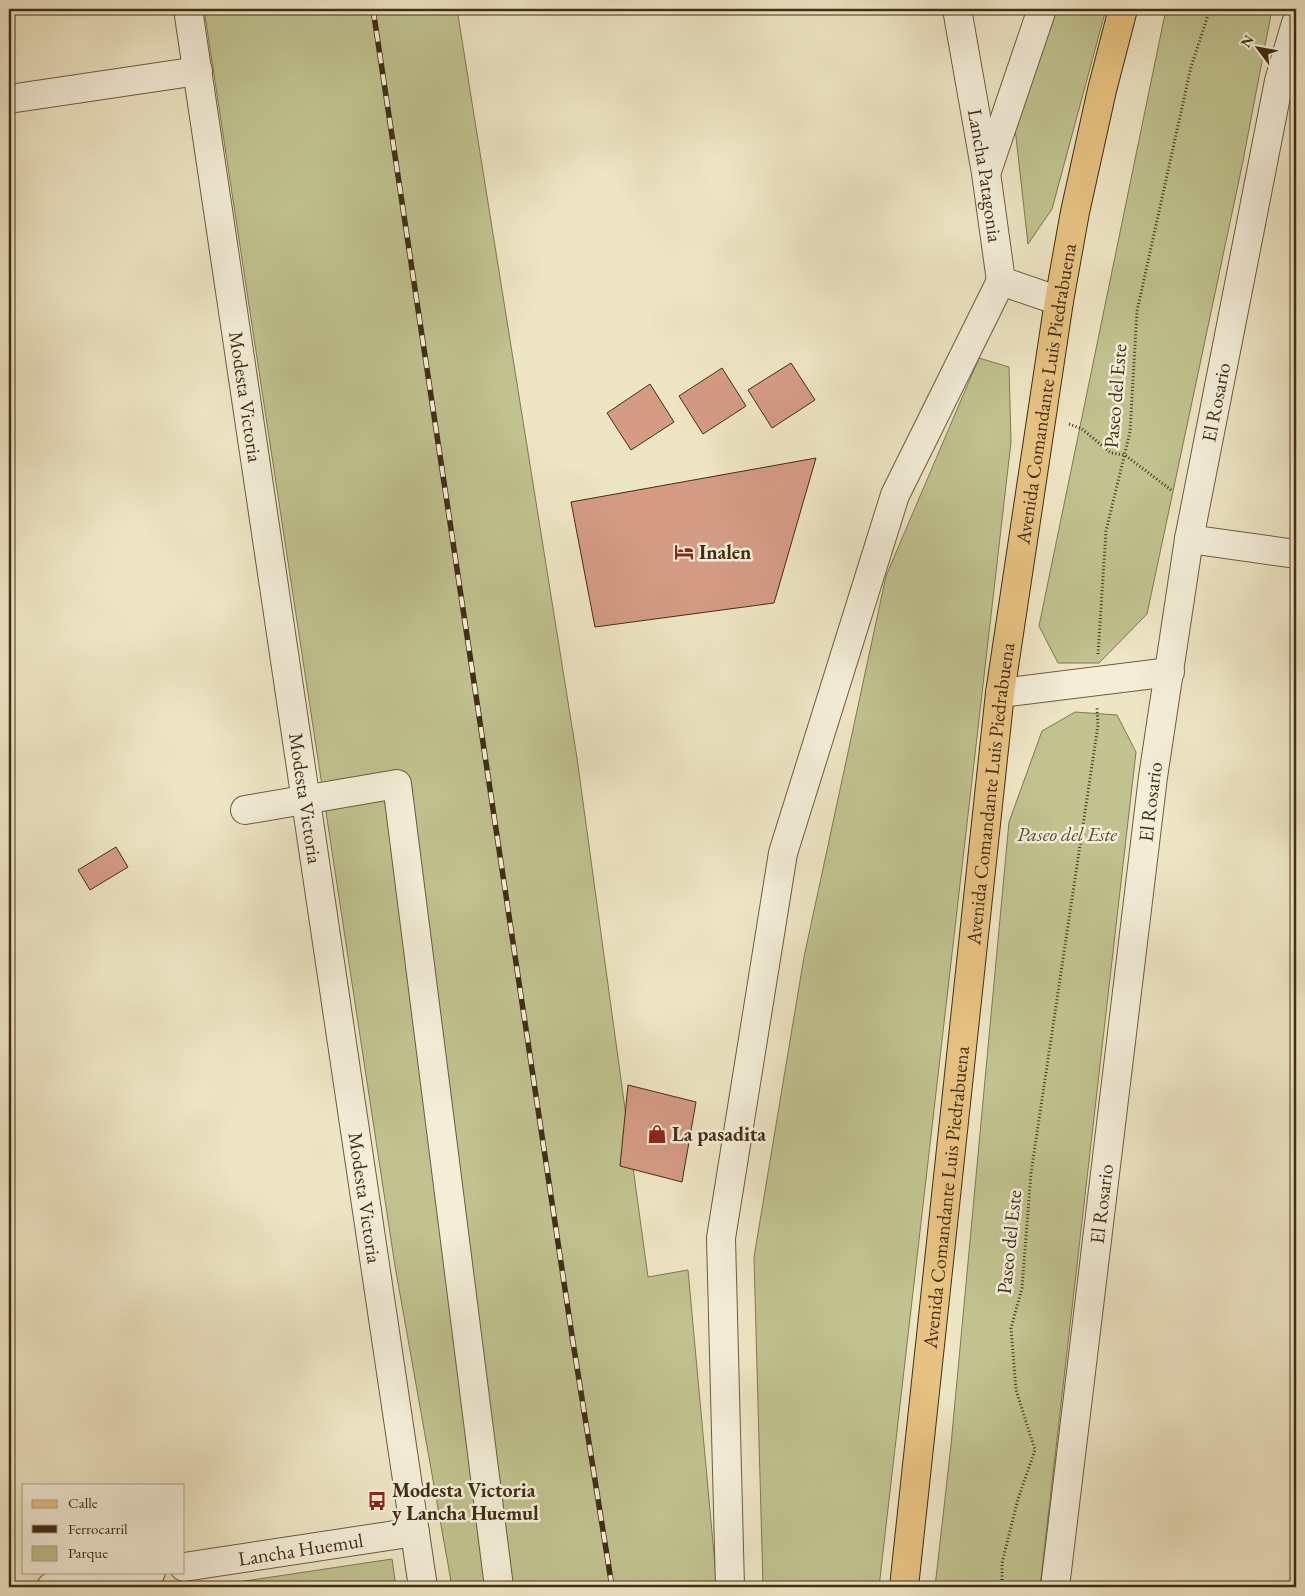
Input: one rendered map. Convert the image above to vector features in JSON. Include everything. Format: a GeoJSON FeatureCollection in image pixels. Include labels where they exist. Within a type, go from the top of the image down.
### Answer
{"type":"FeatureCollection","features":[{"type":"Feature","properties":{"kind":"main road","name":"Avenida Comandante Luis Piedrabuena"},"geometry":{"type":"LineString","coordinates":[[904,1587],[1000,693],[1059,301],[1098,109],[1123,9]]}},
{"type":"Feature","properties":{"kind":"street","name":"Modesta Victoria"},"geometry":{"type":"LineString","coordinates":[[188,9],[423,1587]]}},
{"type":"Feature","properties":{"kind":"street","name":"Lancha Patagonia"},"geometry":{"type":"LineString","coordinates":[[957,9],[986,173],[1001,281]]}},
{"type":"Feature","properties":{"kind":"street"},"geometry":{"type":"LineString","coordinates":[[986,173],[1042,9]]}},
{"type":"Feature","properties":{"kind":"street","name":"El Rosario"},"geometry":{"type":"LineString","coordinates":[[1055,1587],[1153,777],[1189,539],[1279,81],[1296,23]]}},
{"type":"Feature","properties":{"kind":"street"},"geometry":{"type":"LineString","coordinates":[[9,99],[198,70]]}},
{"type":"Feature","properties":{"kind":"street"},"geometry":{"type":"LineString","coordinates":[[730,1587],[721,1238],[783,853],[895,495],[1001,281],[1059,301]]}},
{"type":"Feature","properties":{"kind":"street"},"geometry":{"type":"LineString","coordinates":[[1189,539],[1296,554]]}},
{"type":"Feature","properties":{"kind":"street"},"geometry":{"type":"LineString","coordinates":[[1000,693],[1170,672]]}},
{"type":"Feature","properties":{"kind":"street"},"geometry":{"type":"LineString","coordinates":[[245,810],[397,784],[499,1587]]}},
{"type":"Feature","properties":{"kind":"street","name":"Lancha Huemul"},"geometry":{"type":"LineString","coordinates":[[185,1567],[416,1532]]}},
{"type":"Feature","properties":{"kind":"street"},"geometry":{"type":"LineString","coordinates":[[51,1587],[138,1574]]}},
{"type":"Feature","properties":{"kind":"path","name":"Paseo del Este"},"geometry":{"type":"LineString","coordinates":[[1002,1587],[1002,1564],[1018,1499],[1035,1450],[1016,1390],[1011,1328],[1022,1288],[1031,1173],[1098,725],[1096,682],[1106,531],[1130,432],[1137,310],[1191,67],[1210,9]]}},
{"type":"Feature","properties":{"kind":"path"},"geometry":{"type":"LineString","coordinates":[[1066,423],[1082,429],[1110,454],[1125,455],[1195,509]]}},
{"type":"Feature","properties":{"kind":"green space"},"geometry":{"type":"Polygon","coordinates":[[[204,9],[457,9],[577,758],[648,1277],[688,1270],[717,1587],[452,1587],[395,1266],[204,9]]]}},
{"type":"Feature","properties":{"kind":"green space"},"geometry":{"type":"Polygon","coordinates":[[[1057,9],[1106,9],[1052,209],[1028,244],[1015,128],[1057,9]]]}},
{"type":"Feature","properties":{"kind":"green space"},"geometry":{"type":"Polygon","coordinates":[[[1166,9],[1272,9],[1242,166],[1147,614],[1099,663],[1058,663],[1039,626],[1166,9]]]}},
{"type":"Feature","properties":{"kind":"green space"},"geometry":{"type":"Polygon","coordinates":[[[979,358],[1009,367],[1011,442],[879,1587],[763,1587],[754,1257],[804,957],[886,576],[979,358]]]}},
{"type":"Feature","properties":{"kind":"green space","name":"Paseo del Este"},"geometry":{"type":"Polygon","coordinates":[[[1075,712],[1117,715],[1136,752],[1040,1587],[935,1587],[951,1445],[1009,822],[1042,731],[1075,712]]]}},
{"type":"Feature","properties":{"kind":"green space"},"geometry":{"type":"Polygon","coordinates":[[[392,1559],[396,1587],[205,1587],[392,1559]]]}},
{"type":"Feature","properties":{"kind":"building"},"geometry":{"type":"Polygon","coordinates":[[[791,363],[815,400],[772,428],[748,390],[791,363]]]}},
{"type":"Feature","properties":{"kind":"building"},"geometry":{"type":"Polygon","coordinates":[[[722,368],[746,406],[703,434],[679,396],[722,368]]]}},
{"type":"Feature","properties":{"kind":"building"},"geometry":{"type":"Polygon","coordinates":[[[650,384],[674,422],[631,450],[607,413],[650,384]]]}},
{"type":"Feature","properties":{"kind":"building","name":"Inalen"},"geometry":{"type":"Polygon","coordinates":[[[816,458],[774,603],[595,627],[571,502],[816,458]]]}},
{"type":"Feature","properties":{"kind":"building"},"geometry":{"type":"Polygon","coordinates":[[[116,847],[128,867],[90,890],[78,870],[116,847]]]}},
{"type":"Feature","properties":{"kind":"building","name":"La pasadita"},"geometry":{"type":"Polygon","coordinates":[[[628,1085],[696,1102],[682,1182],[620,1166],[628,1085]]]}},
{"type":"Feature","properties":{"kind":"railway"},"geometry":{"type":"LineString","coordinates":[[373,9],[572,1336],[612,1587]]}},
{"type":"Feature","properties":{"kind":"place","name":"Inalen"},"geometry":{"type":"Point","coordinates":[684,552]}},
{"type":"Feature","properties":{"kind":"place","name":"La pasadita"},"geometry":{"type":"Point","coordinates":[657,1134]}},
{"type":"Feature","properties":{"kind":"place","name":"Modesta Victoria y Lancha Huemul"},"geometry":{"type":"Point","coordinates":[377,1501]}}]}
